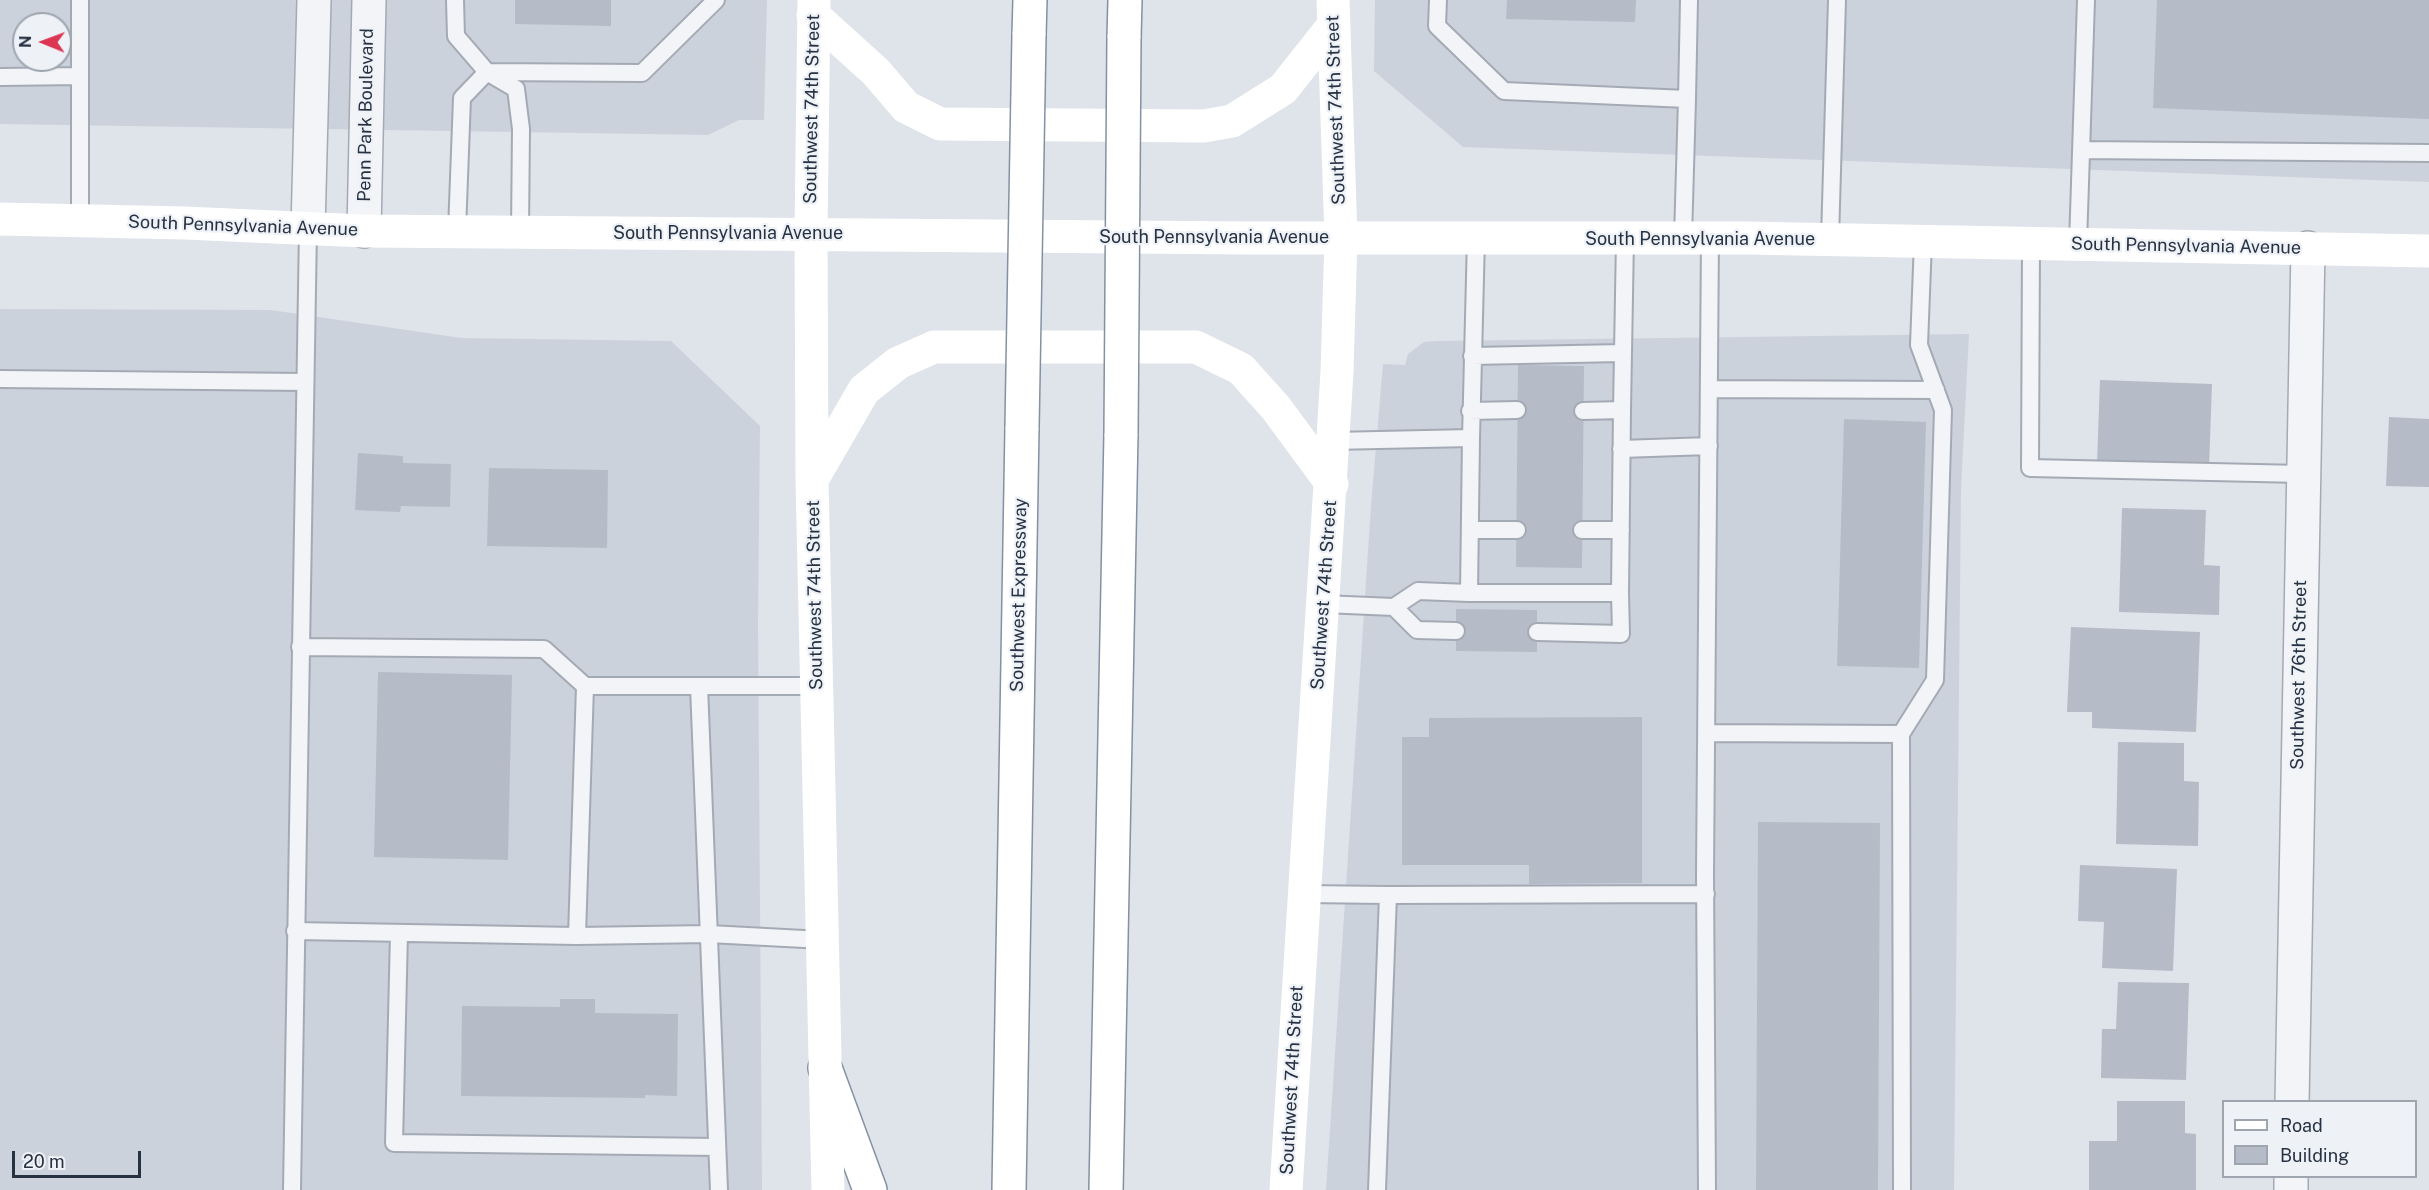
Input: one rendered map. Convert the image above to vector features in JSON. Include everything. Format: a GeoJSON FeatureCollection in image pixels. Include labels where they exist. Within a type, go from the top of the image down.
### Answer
{"type":"FeatureCollection","features":[{"type":"Feature","properties":{"kind":"main road","name":"Southwest Expressway"},"geometry":{"type":"LineString","coordinates":[[1009,1190],[1030,0]]}},
{"type":"Feature","properties":{"kind":"main road"},"geometry":{"type":"LineString","coordinates":[[1106,1190],[1121,434],[1125,0]]}},
{"type":"Feature","properties":{"kind":"main road"},"geometry":{"type":"LineString","coordinates":[[813,8],[876,72],[906,107],[940,124],[1204,126],[1232,120],[1283,89],[1333,13]]}},
{"type":"Feature","properties":{"kind":"main road","name":"Southwest 74th Street"},"geometry":{"type":"LineString","coordinates":[[813,8],[812,479],[828,1190]]}},
{"type":"Feature","properties":{"kind":"main road","name":"Southwest 74th Street"},"geometry":{"type":"LineString","coordinates":[[1286,1190],[1332,484],[1341,237],[1333,13]]}},
{"type":"Feature","properties":{"kind":"main road","name":"South Pennsylvania Avenue"},"geometry":{"type":"LineString","coordinates":[[0,219],[364,231],[1696,238],[2429,251]]}},
{"type":"Feature","properties":{"kind":"main road"},"geometry":{"type":"LineString","coordinates":[[812,479],[864,390],[898,363],[934,347],[1196,347],[1241,369],[1276,408],[1332,484]]}},
{"type":"Feature","properties":{"kind":"main road"},"geometry":{"type":"LineString","coordinates":[[825,1068],[870,1190]]}},
{"type":"Feature","properties":{"kind":"street"},"geometry":{"type":"LineString","coordinates":[[308,229],[314,0]]}},
{"type":"Feature","properties":{"kind":"street","name":"Penn Park Boulevard"},"geometry":{"type":"LineString","coordinates":[[364,231],[369,0]]}},
{"type":"Feature","properties":{"kind":"street","name":"Southwest 76th Street"},"geometry":{"type":"LineString","coordinates":[[2292,1100],[2308,248]]}},
{"type":"Feature","properties":{"kind":"lane"},"geometry":{"type":"LineString","coordinates":[[80,0],[80,221]]}},
{"type":"Feature","properties":{"kind":"lane"},"geometry":{"type":"LineString","coordinates":[[455,0],[456,36],[487,72],[516,89],[521,129],[520,232]]}},
{"type":"Feature","properties":{"kind":"lane"},"geometry":{"type":"LineString","coordinates":[[457,231],[462,98],[487,72],[642,73],[716,0]]}},
{"type":"Feature","properties":{"kind":"lane"},"geometry":{"type":"LineString","coordinates":[[1438,0],[1437,26],[1504,91],[1687,99]]}},
{"type":"Feature","properties":{"kind":"lane"},"geometry":{"type":"LineString","coordinates":[[1689,0],[1687,99],[1696,238],[1710,388],[1706,894],[1707,1190]]}},
{"type":"Feature","properties":{"kind":"lane"},"geometry":{"type":"LineString","coordinates":[[1830,240],[1837,0]]}},
{"type":"Feature","properties":{"kind":"lane"},"geometry":{"type":"LineString","coordinates":[[2078,244],[2086,0]]}},
{"type":"Feature","properties":{"kind":"lane"},"geometry":{"type":"LineString","coordinates":[[0,77],[80,76]]}},
{"type":"Feature","properties":{"kind":"lane"},"geometry":{"type":"LineString","coordinates":[[2081,150],[2429,153]]}},
{"type":"Feature","properties":{"kind":"lane"},"geometry":{"type":"LineString","coordinates":[[292,1190],[308,229]]}},
{"type":"Feature","properties":{"kind":"lane"},"geometry":{"type":"LineString","coordinates":[[1469,593],[1470,411],[1476,237]]}},
{"type":"Feature","properties":{"kind":"lane"},"geometry":{"type":"LineString","coordinates":[[1537,632],[1621,634],[1621,449],[1625,238]]}},
{"type":"Feature","properties":{"kind":"lane"},"geometry":{"type":"LineString","coordinates":[[1902,1190],[1901,734],[1935,680],[1943,410],[1919,345],[1923,241]]}},
{"type":"Feature","properties":{"kind":"lane"},"geometry":{"type":"LineString","coordinates":[[2031,244],[2030,468],[2302,474]]}},
{"type":"Feature","properties":{"kind":"lane"},"geometry":{"type":"LineString","coordinates":[[1472,356],[1622,353]]}},
{"type":"Feature","properties":{"kind":"lane"},"geometry":{"type":"LineString","coordinates":[[0,379],[305,382]]}},
{"type":"Feature","properties":{"kind":"lane"},"geometry":{"type":"LineString","coordinates":[[1710,388],[1936,390]]}},
{"type":"Feature","properties":{"kind":"lane"},"geometry":{"type":"LineString","coordinates":[[1470,411],[1517,410]]}},
{"type":"Feature","properties":{"kind":"lane"},"geometry":{"type":"LineString","coordinates":[[1583,411],[1622,410]]}},
{"type":"Feature","properties":{"kind":"lane"},"geometry":{"type":"LineString","coordinates":[[1333,441],[1471,438]]}},
{"type":"Feature","properties":{"kind":"lane"},"geometry":{"type":"LineString","coordinates":[[1621,449],[1708,446]]}},
{"type":"Feature","properties":{"kind":"lane"},"geometry":{"type":"LineString","coordinates":[[1470,530],[1517,531]]}},
{"type":"Feature","properties":{"kind":"lane"},"geometry":{"type":"LineString","coordinates":[[1582,530],[1621,530]]}},
{"type":"Feature","properties":{"kind":"lane"},"geometry":{"type":"LineString","coordinates":[[1323,604],[1394,607],[1418,591],[1620,593]]}},
{"type":"Feature","properties":{"kind":"lane"},"geometry":{"type":"LineString","coordinates":[[1394,607],[1417,630],[1456,631]]}},
{"type":"Feature","properties":{"kind":"lane"},"geometry":{"type":"LineString","coordinates":[[300,647],[544,650],[585,686],[817,686]]}},
{"type":"Feature","properties":{"kind":"lane"},"geometry":{"type":"LineString","coordinates":[[577,936],[585,686]]}},
{"type":"Feature","properties":{"kind":"lane"},"geometry":{"type":"LineString","coordinates":[[699,686],[719,1190]]}},
{"type":"Feature","properties":{"kind":"lane"},"geometry":{"type":"LineString","coordinates":[[1707,733],[1901,734]]}},
{"type":"Feature","properties":{"kind":"lane"},"geometry":{"type":"LineString","coordinates":[[1304,894],[1706,894]]}},
{"type":"Feature","properties":{"kind":"lane"},"geometry":{"type":"LineString","coordinates":[[1377,1190],[1388,895]]}},
{"type":"Feature","properties":{"kind":"lane"},"geometry":{"type":"LineString","coordinates":[[295,931],[577,936],[709,934],[823,940]]}},
{"type":"Feature","properties":{"kind":"lane"},"geometry":{"type":"LineString","coordinates":[[399,933],[394,1143],[717,1147]]}},
{"type":"Feature","properties":{"kind":"shaded area"},"geometry":{"type":"Polygon","coordinates":[[[0,0],[767,0],[764,120],[739,120],[708,135],[0,124],[0,0]]]}},
{"type":"Feature","properties":{"kind":"shaded area"},"geometry":{"type":"Polygon","coordinates":[[[1375,0],[2429,0],[2429,182],[1463,147],[1374,71],[1375,0]]]}},
{"type":"Feature","properties":{"kind":"shaded area"},"geometry":{"type":"Polygon","coordinates":[[[0,309],[271,310],[461,338],[671,341],[760,426],[758,623],[762,1190],[0,1190],[0,309]]]}},
{"type":"Feature","properties":{"kind":"shaded area"},"geometry":{"type":"Polygon","coordinates":[[[1969,334],[1961,489],[1954,1190],[1326,1190],[1371,506],[1383,364],[1405,365],[1408,354],[1424,342],[1437,341],[1969,334]]]}},
{"type":"Feature","properties":{"kind":"building"},"geometry":{"type":"Polygon","coordinates":[[[515,0],[611,0],[611,26],[515,24],[515,0]]]}},
{"type":"Feature","properties":{"kind":"building"},"geometry":{"type":"Polygon","coordinates":[[[1507,0],[1636,0],[1635,22],[1506,19],[1507,0]]]}},
{"type":"Feature","properties":{"kind":"building"},"geometry":{"type":"Polygon","coordinates":[[[2157,0],[2429,0],[2429,119],[2153,108],[2157,0]]]}},
{"type":"Feature","properties":{"kind":"building"},"geometry":{"type":"Polygon","coordinates":[[[1518,365],[1584,366],[1582,568],[1516,567],[1518,365]]]}},
{"type":"Feature","properties":{"kind":"building"},"geometry":{"type":"Polygon","coordinates":[[[2100,380],[2212,384],[2209,468],[2097,464],[2100,380]]]}},
{"type":"Feature","properties":{"kind":"building"},"geometry":{"type":"Polygon","coordinates":[[[2389,417],[2429,419],[2429,487],[2386,486],[2389,417]]]}},
{"type":"Feature","properties":{"kind":"building"},"geometry":{"type":"Polygon","coordinates":[[[1844,419],[1926,422],[1919,668],[1837,666],[1844,419]]]}},
{"type":"Feature","properties":{"kind":"building"},"geometry":{"type":"Polygon","coordinates":[[[358,453],[403,456],[403,463],[451,464],[450,507],[401,506],[400,512],[355,510],[358,453]]]}},
{"type":"Feature","properties":{"kind":"building"},"geometry":{"type":"Polygon","coordinates":[[[489,468],[608,470],[607,548],[487,546],[489,468]]]}},
{"type":"Feature","properties":{"kind":"building"},"geometry":{"type":"Polygon","coordinates":[[[2122,508],[2206,510],[2204,565],[2220,566],[2219,615],[2119,612],[2122,508]]]}},
{"type":"Feature","properties":{"kind":"building"},"geometry":{"type":"Polygon","coordinates":[[[1456,609],[1537,610],[1537,652],[1456,651],[1456,609]]]}},
{"type":"Feature","properties":{"kind":"building"},"geometry":{"type":"Polygon","coordinates":[[[2071,627],[2200,632],[2196,732],[2092,728],[2092,712],[2067,712],[2071,627]]]}},
{"type":"Feature","properties":{"kind":"building"},"geometry":{"type":"Polygon","coordinates":[[[378,672],[512,675],[508,860],[374,857],[378,672]]]}},
{"type":"Feature","properties":{"kind":"building"},"geometry":{"type":"Polygon","coordinates":[[[1642,717],[1642,883],[1529,884],[1529,865],[1402,865],[1402,737],[1429,737],[1429,718],[1642,717]]]}},
{"type":"Feature","properties":{"kind":"building"},"geometry":{"type":"Polygon","coordinates":[[[2118,742],[2184,743],[2184,781],[2199,782],[2198,846],[2116,844],[2118,742]]]}},
{"type":"Feature","properties":{"kind":"building"},"geometry":{"type":"Polygon","coordinates":[[[1758,822],[1880,823],[1878,1190],[1756,1190],[1758,822]]]}},
{"type":"Feature","properties":{"kind":"building"},"geometry":{"type":"Polygon","coordinates":[[[2080,865],[2177,869],[2173,971],[2102,968],[2104,922],[2078,921],[2080,865]]]}},
{"type":"Feature","properties":{"kind":"building"},"geometry":{"type":"Polygon","coordinates":[[[2118,982],[2189,983],[2186,1080],[2101,1078],[2102,1029],[2116,1029],[2118,982]]]}},
{"type":"Feature","properties":{"kind":"building"},"geometry":{"type":"Polygon","coordinates":[[[560,999],[595,999],[595,1013],[678,1014],[677,1096],[645,1095],[645,1098],[461,1096],[462,1006],[560,1007],[560,999]]]}},
{"type":"Feature","properties":{"kind":"building"},"geometry":{"type":"Polygon","coordinates":[[[2117,1101],[2185,1101],[2185,1133],[2196,1134],[2196,1190],[2089,1190],[2089,1141],[2117,1141],[2117,1101]]]}}]}
